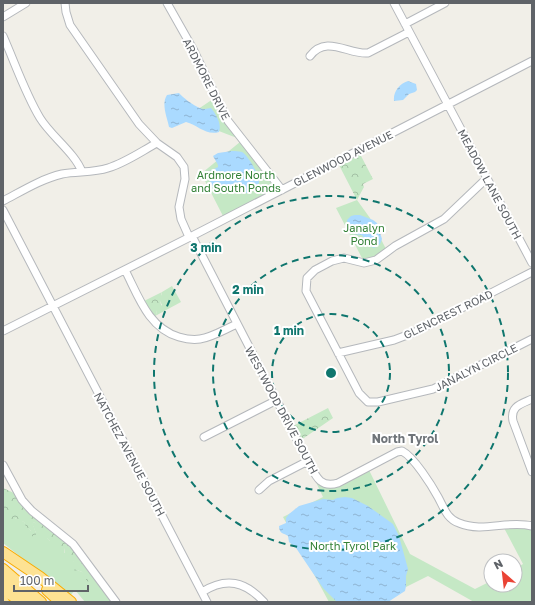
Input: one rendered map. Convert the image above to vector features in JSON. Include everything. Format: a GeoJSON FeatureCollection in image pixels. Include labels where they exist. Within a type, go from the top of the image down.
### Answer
{"type":"FeatureCollection","features":[{"type":"Feature","properties":{"kind":"highway"},"geometry":{"type":"LineString","coordinates":[[3,552],[60,602]]}},
{"type":"Feature","properties":{"kind":"highway"},"geometry":{"type":"LineString","coordinates":[[3,552],[40,577],[71,602]]}},
{"type":"Feature","properties":{"kind":"highway"},"geometry":{"type":"LineString","coordinates":[[3,569],[41,602]]}},
{"type":"Feature","properties":{"kind":"highway"},"geometry":{"type":"LineString","coordinates":[[3,580],[31,602]]}},
{"type":"Feature","properties":{"kind":"highway"},"geometry":{"type":"LineString","coordinates":[[3,589],[9,600],[21,602]]}},
{"type":"Feature","properties":{"kind":"street"},"geometry":{"type":"LineString","coordinates":[[3,17],[26,3]]}},
{"type":"Feature","properties":{"kind":"street"},"geometry":{"type":"LineString","coordinates":[[3,201],[46,179],[61,175],[110,168],[157,143],[139,124],[75,33],[67,18],[65,3]]}},
{"type":"Feature","properties":{"kind":"street","name":"ARDMORE DRIVE"},"geometry":{"type":"LineString","coordinates":[[167,3],[193,49],[228,121],[282,190]]}},
{"type":"Feature","properties":{"kind":"street","name":"MEADOW LANE SOUTH"},"geometry":{"type":"LineString","coordinates":[[394,3],[444,98],[449,104],[532,263]]}},
{"type":"Feature","properties":{"kind":"street"},"geometry":{"type":"LineString","coordinates":[[405,24],[445,3]]}},
{"type":"Feature","properties":{"kind":"street"},"geometry":{"type":"LineString","coordinates":[[310,56],[319,49],[330,46],[344,48],[364,54],[409,32]]}},
{"type":"Feature","properties":{"kind":"street"},"geometry":{"type":"LineString","coordinates":[[3,36],[39,117],[75,160],[82,172]]}},
{"type":"Feature","properties":{"kind":"street","name":"GLENWOOD AVENUE"},"geometry":{"type":"LineString","coordinates":[[3,331],[191,237],[532,61]]}},
{"type":"Feature","properties":{"kind":"street","name":"WESTWOOD DRIVE SOUTH"},"geometry":{"type":"LineString","coordinates":[[157,143],[177,157],[184,167],[185,179],[179,207],[181,219],[318,479],[329,485],[338,483],[397,452],[402,452],[409,456],[422,472],[436,493],[446,513],[453,520],[466,526],[479,527],[493,527],[512,524],[532,526]]}},
{"type":"Feature","properties":{"kind":"street","name":"JANALYN CIRCLE"},"geometry":{"type":"LineString","coordinates":[[487,178],[444,219],[396,246],[376,260],[364,263],[347,258],[341,258],[332,261],[310,274],[306,282],[308,295],[359,393],[365,400],[373,403],[433,389],[532,339]]}},
{"type":"Feature","properties":{"kind":"street","name":"NATCHEZ AVENUE SOUTH"},"geometry":{"type":"LineString","coordinates":[[3,210],[207,602]]}},
{"type":"Feature","properties":{"kind":"street"},"geometry":{"type":"LineString","coordinates":[[125,270],[149,316],[158,326],[168,333],[187,339],[199,339],[237,324]]}},
{"type":"Feature","properties":{"kind":"street","name":"GLENCREST ROAD"},"geometry":{"type":"LineString","coordinates":[[338,353],[394,340],[415,332],[532,272]]}},
{"type":"Feature","properties":{"kind":"street"},"geometry":{"type":"LineString","coordinates":[[532,399],[515,407],[512,413],[513,421],[532,472]]}},
{"type":"Feature","properties":{"kind":"street"},"geometry":{"type":"LineString","coordinates":[[204,437],[277,400]]}},
{"type":"Feature","properties":{"kind":"street"},"geometry":{"type":"LineString","coordinates":[[259,490],[269,481],[308,461]]}},
{"type":"Feature","properties":{"kind":"street"},"geometry":{"type":"LineString","coordinates":[[3,465],[22,500],[32,511],[73,544],[116,602]]}},
{"type":"Feature","properties":{"kind":"street"},"geometry":{"type":"LineString","coordinates":[[202,592],[218,584],[235,583],[249,588],[264,602]]}},
{"type":"Feature","properties":{"kind":"green space","name":"Ardmore North and South Ponds"},"geometry":{"type":"Polygon","coordinates":[[[213,99],[226,124],[237,138],[185,118],[213,99]]]}},
{"type":"Feature","properties":{"kind":"green space","name":"Ardmore North and South Ponds"},"geometry":{"type":"Polygon","coordinates":[[[240,142],[274,187],[271,192],[223,216],[203,177],[197,177],[240,142]]]}},
{"type":"Feature","properties":{"kind":"green space"},"geometry":{"type":"Polygon","coordinates":[[[360,154],[373,179],[363,184],[364,187],[357,200],[339,165],[360,154]]]}},
{"type":"Feature","properties":{"kind":"green space","name":"Janalyn Pond"},"geometry":{"type":"Polygon","coordinates":[[[357,200],[370,218],[386,249],[376,257],[363,260],[336,208],[357,200]]]}},
{"type":"Feature","properties":{"kind":"green space"},"geometry":{"type":"Polygon","coordinates":[[[172,286],[181,302],[157,315],[156,310],[162,305],[160,301],[162,292],[172,286]]]}},
{"type":"Feature","properties":{"kind":"green space"},"geometry":{"type":"Polygon","coordinates":[[[162,292],[161,294],[163,299],[160,301],[162,308],[159,312],[156,310],[157,315],[152,315],[144,301],[162,292]]]}},
{"type":"Feature","properties":{"kind":"green space"},"geometry":{"type":"Polygon","coordinates":[[[328,408],[333,418],[301,440],[293,426],[328,408]]]}},
{"type":"Feature","properties":{"kind":"green space","name":"North Tyrol Park"},"geometry":{"type":"Polygon","coordinates":[[[369,470],[410,554],[475,589],[483,585],[483,593],[523,593],[523,553],[517,553],[504,528],[522,527],[532,529],[532,602],[474,602],[428,576],[376,602],[329,602],[283,517],[323,497],[315,480],[322,486],[331,488],[369,470]]]}},
{"type":"Feature","properties":{"kind":"green space"},"geometry":{"type":"Polygon","coordinates":[[[3,488],[14,493],[19,501],[70,544],[97,581],[95,583],[86,581],[86,576],[83,575],[82,572],[77,570],[75,571],[73,569],[74,562],[69,560],[68,554],[67,558],[64,557],[65,548],[60,549],[59,546],[56,545],[55,547],[51,547],[50,541],[47,538],[43,538],[39,535],[39,525],[32,522],[36,533],[36,536],[34,537],[24,522],[16,518],[15,524],[10,521],[8,512],[4,514],[3,488]]]}},
{"type":"Feature","properties":{"kind":"green space"},"geometry":{"type":"Polygon","coordinates":[[[3,509],[4,514],[8,511],[15,519],[16,518],[24,522],[32,532],[36,533],[31,521],[39,525],[39,529],[50,541],[65,548],[64,553],[68,553],[77,570],[82,572],[92,581],[97,581],[113,602],[85,602],[75,590],[70,596],[3,543],[3,509]]]}},
{"type":"Feature","properties":{"kind":"water"},"geometry":{"type":"Polygon","coordinates":[[[408,81],[416,84],[417,90],[409,94],[403,100],[394,101],[394,94],[397,89],[408,81]]]}},
{"type":"Feature","properties":{"kind":"water"},"geometry":{"type":"Polygon","coordinates":[[[179,93],[187,101],[199,108],[211,108],[217,116],[219,122],[219,132],[210,133],[186,122],[172,128],[169,127],[164,102],[167,95],[179,93]]]}},
{"type":"Feature","properties":{"kind":"water"},"geometry":{"type":"Polygon","coordinates":[[[232,151],[242,152],[247,157],[256,171],[259,183],[248,193],[233,191],[215,194],[209,178],[210,171],[218,167],[213,156],[218,153],[232,151]]]}},
{"type":"Feature","properties":{"kind":"water","name":"Janalyn Pond"},"geometry":{"type":"Polygon","coordinates":[[[360,215],[377,223],[382,239],[380,244],[374,248],[368,245],[362,235],[353,234],[347,220],[351,216],[360,215]]]}},
{"type":"Feature","properties":{"kind":"water","name":"North Tyrol Park"},"geometry":{"type":"Polygon","coordinates":[[[345,497],[352,498],[368,506],[393,524],[399,536],[408,569],[406,586],[405,591],[388,602],[337,602],[323,588],[296,548],[289,542],[288,536],[280,531],[279,526],[286,523],[286,518],[289,514],[299,506],[323,499],[333,500],[345,497]]]}},
{"type":"Feature","properties":{"kind":"district","name":"North Tyrol"},"geometry":{"type":"Point","coordinates":[405,438]}}]}
